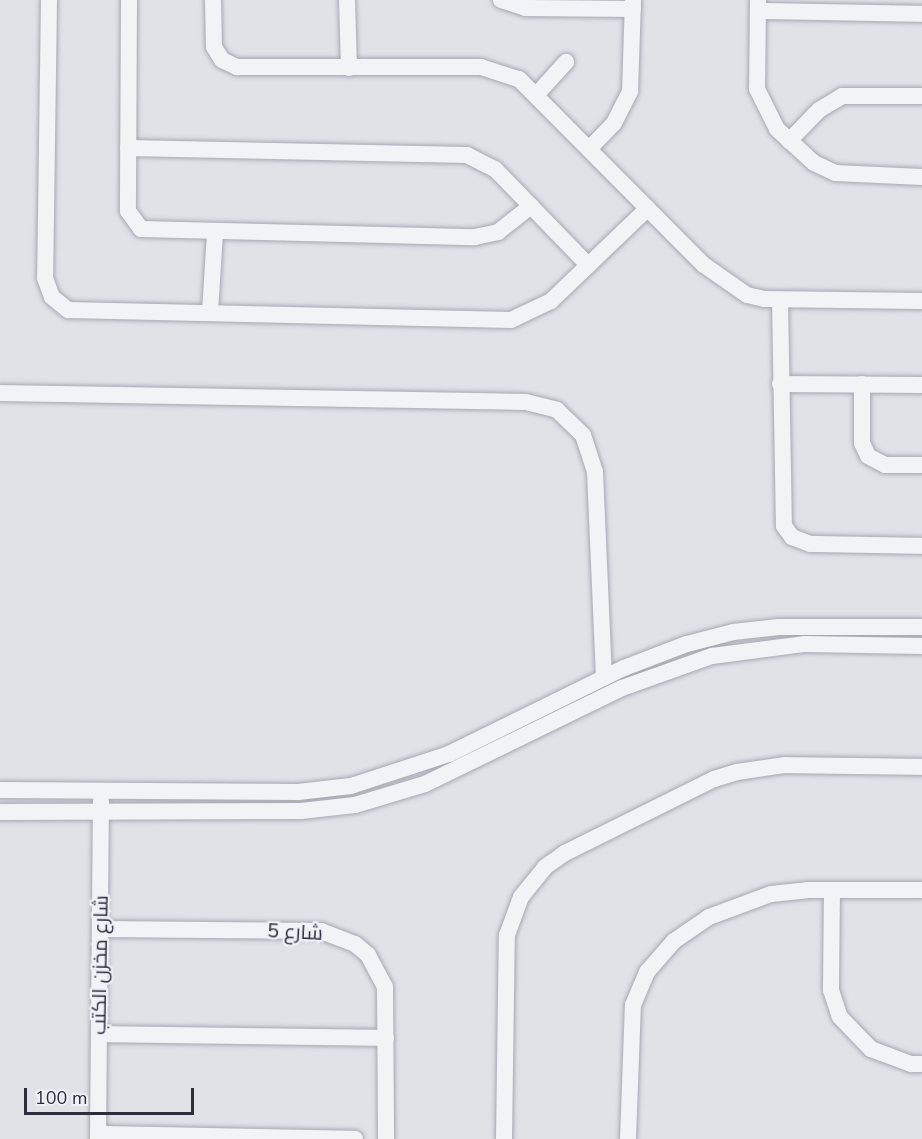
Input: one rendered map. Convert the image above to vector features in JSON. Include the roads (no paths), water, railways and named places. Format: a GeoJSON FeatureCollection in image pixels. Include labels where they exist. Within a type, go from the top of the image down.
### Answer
{"type":"FeatureCollection","features":[{"type":"Feature","properties":{"kind":"street"},"geometry":{"type":"LineString","coordinates":[[49,0],[47,288],[58,305],[78,312],[210,312],[511,320],[545,305],[648,208]]}},
{"type":"Feature","properties":{"kind":"street"},"geometry":{"type":"LineString","coordinates":[[129,0],[128,211],[135,225],[148,231],[476,237],[509,226],[531,206]]}},
{"type":"Feature","properties":{"kind":"street"},"geometry":{"type":"LineString","coordinates":[[213,0],[214,47],[229,65],[247,68],[482,67],[507,73],[538,93],[648,208],[731,287],[764,299],[922,301]]}},
{"type":"Feature","properties":{"kind":"street"},"geometry":{"type":"LineString","coordinates":[[347,0],[349,68]]}},
{"type":"Feature","properties":{"kind":"street"},"geometry":{"type":"LineString","coordinates":[[501,0],[533,9],[633,4],[630,91],[618,118],[591,147]]}},
{"type":"Feature","properties":{"kind":"street"},"geometry":{"type":"LineString","coordinates":[[922,14],[758,6],[758,89],[770,120],[789,141],[814,163],[835,173],[922,177]]}},
{"type":"Feature","properties":{"kind":"street"},"geometry":{"type":"LineString","coordinates":[[538,93],[566,62]]}},
{"type":"Feature","properties":{"kind":"street"},"geometry":{"type":"LineString","coordinates":[[789,141],[819,110],[842,96],[922,96]]}},
{"type":"Feature","properties":{"kind":"street"},"geometry":{"type":"LineString","coordinates":[[128,148],[466,155],[495,168],[588,265]]}},
{"type":"Feature","properties":{"kind":"street"},"geometry":{"type":"LineString","coordinates":[[210,312],[215,233]]}},
{"type":"Feature","properties":{"kind":"street"},"geometry":{"type":"LineString","coordinates":[[780,300],[782,520],[787,532],[804,543],[821,546],[922,546]]}},
{"type":"Feature","properties":{"kind":"street"},"geometry":{"type":"LineString","coordinates":[[780,384],[922,384]]}},
{"type":"Feature","properties":{"kind":"street"},"geometry":{"type":"LineString","coordinates":[[862,384],[862,443],[868,456],[885,465],[922,465]]}},
{"type":"Feature","properties":{"kind":"street"},"geometry":{"type":"LineString","coordinates":[[0,393],[517,401],[557,410],[583,435],[595,472],[604,678]]}},
{"type":"Feature","properties":{"kind":"street"},"geometry":{"type":"LineString","coordinates":[[0,789],[298,792],[351,786],[449,754],[604,678],[666,651],[733,632],[810,625],[922,627]]}},
{"type":"Feature","properties":{"kind":"street"},"geometry":{"type":"LineString","coordinates":[[0,812],[301,811],[356,805],[425,784],[622,688],[712,656],[805,644],[922,646]]}},
{"type":"Feature","properties":{"kind":"street"},"geometry":{"type":"LineString","coordinates":[[504,1139],[507,935],[520,897],[545,867],[565,853],[704,784],[737,772],[784,765],[922,766]]}},
{"type":"Feature","properties":{"kind":"street","name":"شارع مخزن الكتب"},"geometry":{"type":"LineString","coordinates":[[98,1137],[101,791]]}},
{"type":"Feature","properties":{"kind":"street"},"geometry":{"type":"LineString","coordinates":[[832,890],[831,990],[840,1017],[871,1049],[922,1064]]}},
{"type":"Feature","properties":{"kind":"street"},"geometry":{"type":"LineString","coordinates":[[628,1139],[633,1005],[639,986],[660,956],[691,927],[748,900],[795,891],[922,890]]}},
{"type":"Feature","properties":{"kind":"street","name":"شارع 5"},"geometry":{"type":"LineString","coordinates":[[100,929],[321,931],[339,935],[361,949],[379,970],[385,987],[386,1139]]}},
{"type":"Feature","properties":{"kind":"street"},"geometry":{"type":"LineString","coordinates":[[99,1034],[386,1038]]}},
{"type":"Feature","properties":{"kind":"street"},"geometry":{"type":"LineString","coordinates":[[98,1137],[355,1139]]}}]}
